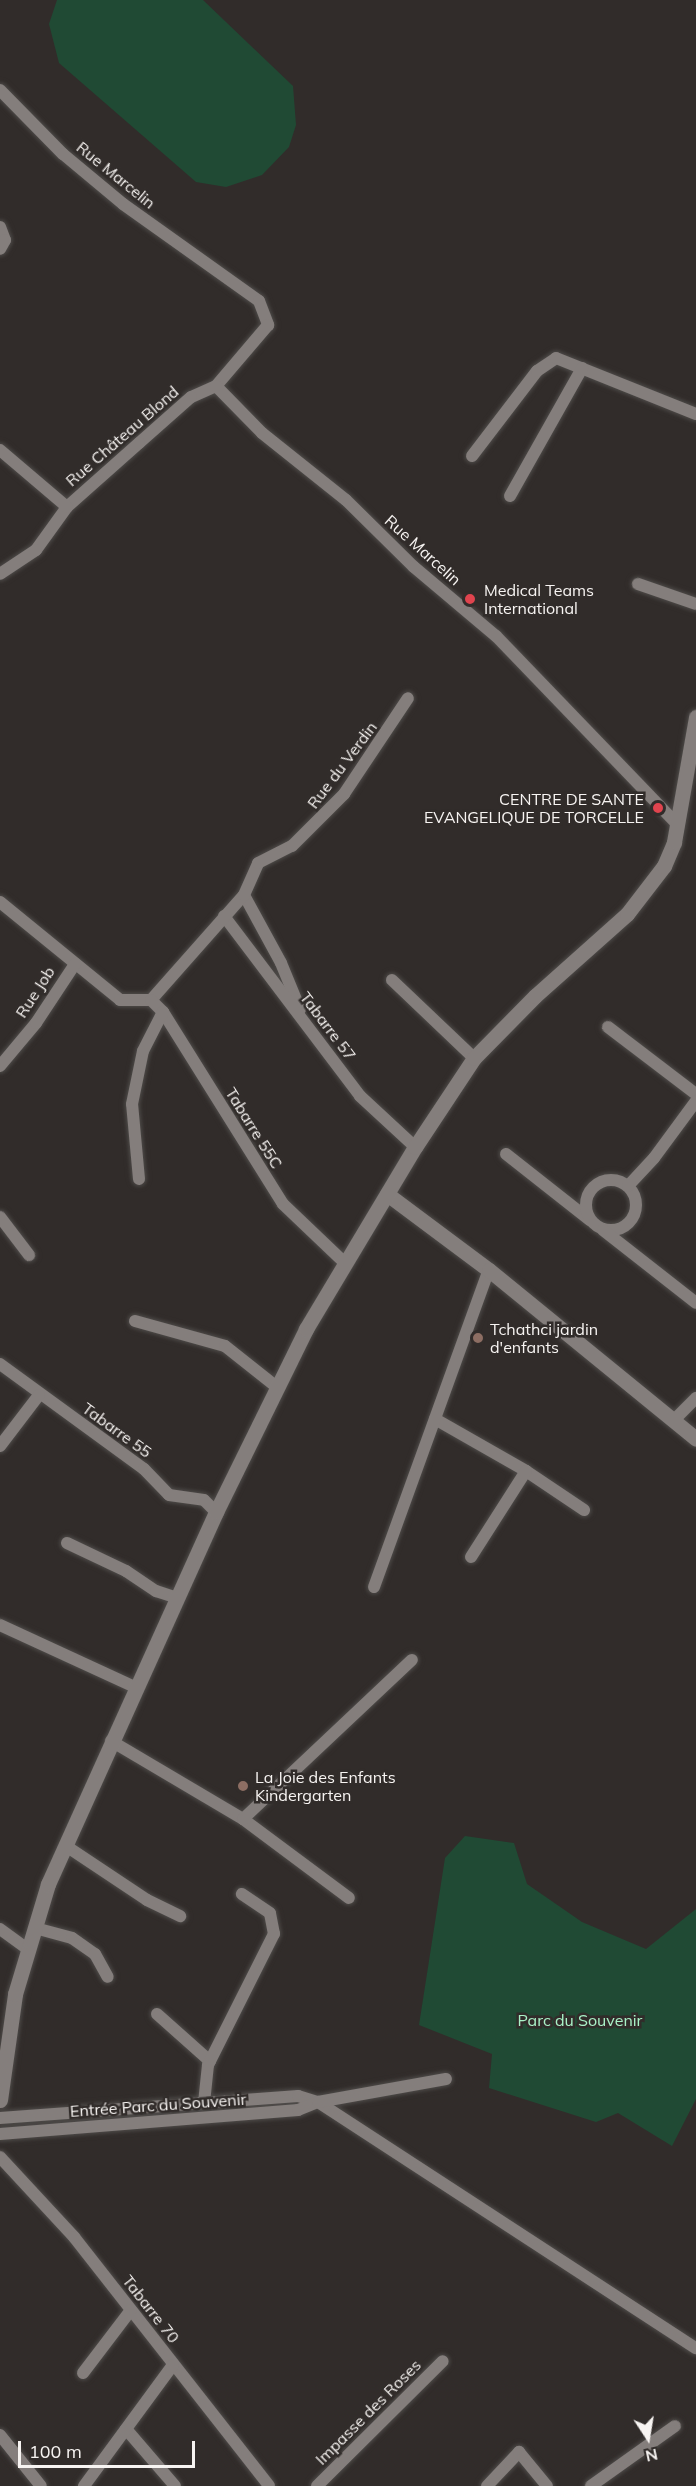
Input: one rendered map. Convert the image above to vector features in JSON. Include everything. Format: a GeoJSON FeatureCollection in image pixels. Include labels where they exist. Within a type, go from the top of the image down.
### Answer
{"type":"FeatureCollection","features":[{"type":"Feature","properties":{"kind":"main road"},"geometry":{"type":"LineString","coordinates":[[0,2100],[15,1994],[48,1884],[216,1512],[278,1388],[344,1262],[415,1147],[474,1058],[646,893],[664,866],[676,823],[696,717]]}},
{"type":"Feature","properties":{"kind":"main road"},"geometry":{"type":"LineString","coordinates":[[387,1194],[489,1270],[675,1419],[696,1439]]}},
{"type":"Feature","properties":{"kind":"street","name":"Rue Marcelin"},"geometry":{"type":"LineString","coordinates":[[0,90],[63,154],[123,204],[259,301],[268,325]]}},
{"type":"Feature","properties":{"kind":"street"},"geometry":{"type":"LineString","coordinates":[[0,227],[5,240],[0,249]]}},
{"type":"Feature","properties":{"kind":"street","name":"Rue Château Blond"},"geometry":{"type":"LineString","coordinates":[[0,574],[36,550],[67,507],[191,397],[216,386],[268,325]]}},
{"type":"Feature","properties":{"kind":"street"},"geometry":{"type":"LineString","coordinates":[[472,456],[537,371],[556,358],[696,414]]}},
{"type":"Feature","properties":{"kind":"street"},"geometry":{"type":"LineString","coordinates":[[510,495],[582,368]]}},
{"type":"Feature","properties":{"kind":"street","name":"Rue Marcelin"},"geometry":{"type":"LineString","coordinates":[[216,386],[262,433],[346,501],[414,567],[496,636],[676,823]]}},
{"type":"Feature","properties":{"kind":"street"},"geometry":{"type":"LineString","coordinates":[[0,450],[67,507]]}},
{"type":"Feature","properties":{"kind":"street"},"geometry":{"type":"LineString","coordinates":[[638,584],[696,604]]}},
{"type":"Feature","properties":{"kind":"street","name":"Rue du Verdin"},"geometry":{"type":"LineString","coordinates":[[151,1000],[244,895],[258,863],[292,846],[344,794],[408,698]]}},
{"type":"Feature","properties":{"kind":"street"},"geometry":{"type":"LineString","coordinates":[[244,895],[282,963],[305,1021]]}},
{"type":"Feature","properties":{"kind":"street"},"geometry":{"type":"LineString","coordinates":[[0,902],[120,1000],[151,1000]]}},
{"type":"Feature","properties":{"kind":"street","name":"Tabarre 57"},"geometry":{"type":"LineString","coordinates":[[224,916],[360,1095],[415,1147]]}},
{"type":"Feature","properties":{"kind":"street","name":"Rue Job"},"geometry":{"type":"LineString","coordinates":[[0,1066],[36,1023],[61,979],[75,964]]}},
{"type":"Feature","properties":{"kind":"street"},"geometry":{"type":"LineString","coordinates":[[392,980],[474,1058]]}},
{"type":"Feature","properties":{"kind":"street","name":"Tabarre 55C"},"geometry":{"type":"LineString","coordinates":[[151,1000],[163,1012],[284,1204],[344,1262]]}},
{"type":"Feature","properties":{"kind":"street"},"geometry":{"type":"LineString","coordinates":[[139,1179],[132,1104],[143,1051],[163,1012]]}},
{"type":"Feature","properties":{"kind":"street"},"geometry":{"type":"LineString","coordinates":[[608,1027],[696,1094]]}},
{"type":"Feature","properties":{"kind":"street"},"geometry":{"type":"LineString","coordinates":[[628,1186],[654,1158],[696,1101]]}},
{"type":"Feature","properties":{"kind":"street"},"geometry":{"type":"LineString","coordinates":[[506,1154],[696,1304]]}},
{"type":"Feature","properties":{"kind":"street"},"geometry":{"type":"LineString","coordinates":[[566,1201],[591,1192],[608,1180],[628,1186]]}},
{"type":"Feature","properties":{"kind":"street"},"geometry":{"type":"LineString","coordinates":[[625,1248],[628,1223],[636,1205],[628,1186]]}},
{"type":"Feature","properties":{"kind":"street"},"geometry":{"type":"LineString","coordinates":[[590,1220],[587,1205],[591,1192]]}},
{"type":"Feature","properties":{"kind":"street"},"geometry":{"type":"LineString","coordinates":[[0,1217],[29,1255]]}},
{"type":"Feature","properties":{"kind":"street"},"geometry":{"type":"LineString","coordinates":[[603,1230],[628,1223]]}},
{"type":"Feature","properties":{"kind":"street"},"geometry":{"type":"LineString","coordinates":[[374,1587],[489,1270]]}},
{"type":"Feature","properties":{"kind":"street"},"geometry":{"type":"LineString","coordinates":[[135,1322],[225,1346],[278,1388]]}},
{"type":"Feature","properties":{"kind":"street","name":"Tabarre 55"},"geometry":{"type":"LineString","coordinates":[[0,1364],[39,1395],[144,1469],[169,1495],[204,1500],[216,1512]]}},
{"type":"Feature","properties":{"kind":"street"},"geometry":{"type":"LineString","coordinates":[[0,1446],[39,1395]]}},
{"type":"Feature","properties":{"kind":"street"},"geometry":{"type":"LineString","coordinates":[[675,1419],[696,1398]]}},
{"type":"Feature","properties":{"kind":"street"},"geometry":{"type":"LineString","coordinates":[[435,1419],[526,1471],[584,1510]]}},
{"type":"Feature","properties":{"kind":"street"},"geometry":{"type":"LineString","coordinates":[[471,1557],[526,1471]]}},
{"type":"Feature","properties":{"kind":"street"},"geometry":{"type":"LineString","coordinates":[[67,1543],[126,1571],[156,1591],[178,1598]]}},
{"type":"Feature","properties":{"kind":"street"},"geometry":{"type":"LineString","coordinates":[[0,1625],[137,1688]]}},
{"type":"Feature","properties":{"kind":"street"},"geometry":{"type":"LineString","coordinates":[[243,1819],[412,1660]]}},
{"type":"Feature","properties":{"kind":"street"},"geometry":{"type":"LineString","coordinates":[[111,1741],[243,1819],[349,1898]]}},
{"type":"Feature","properties":{"kind":"street"},"geometry":{"type":"LineString","coordinates":[[66,1846],[147,1900],[180,1916]]}},
{"type":"Feature","properties":{"kind":"street"},"geometry":{"type":"LineString","coordinates":[[204,2103],[210,2061],[273,1934],[270,1913],[242,1894]]}},
{"type":"Feature","properties":{"kind":"street"},"geometry":{"type":"LineString","coordinates":[[35,1928],[72,1938],[95,1954],[108,1977]]}},
{"type":"Feature","properties":{"kind":"street"},"geometry":{"type":"LineString","coordinates":[[0,1929],[28,1949]]}},
{"type":"Feature","properties":{"kind":"street"},"geometry":{"type":"LineString","coordinates":[[157,2013],[210,2061]]}},
{"type":"Feature","properties":{"kind":"street","name":"Entrée Parc du Souvenir"},"geometry":{"type":"LineString","coordinates":[[0,2134],[297,2110],[318,2102],[446,2079]]}},
{"type":"Feature","properties":{"kind":"street","name":"Entrée Parc du Souvenir"},"geometry":{"type":"LineString","coordinates":[[0,2118],[298,2096],[318,2102]]}},
{"type":"Feature","properties":{"kind":"street"},"geometry":{"type":"LineString","coordinates":[[318,2102],[696,2348]]}},
{"type":"Feature","properties":{"kind":"street","name":"Tabarre 70"},"geometry":{"type":"LineString","coordinates":[[0,2157],[74,2237],[269,2486]]}},
{"type":"Feature","properties":{"kind":"street"},"geometry":{"type":"LineString","coordinates":[[83,2373],[131,2310]]}},
{"type":"Feature","properties":{"kind":"street","name":"Impasse des Roses"},"geometry":{"type":"LineString","coordinates":[[317,2486],[442,2361]]}},
{"type":"Feature","properties":{"kind":"street"},"geometry":{"type":"LineString","coordinates":[[84,2486],[173,2365]]}},
{"type":"Feature","properties":{"kind":"street"},"geometry":{"type":"LineString","coordinates":[[591,2486],[675,2426]]}},
{"type":"Feature","properties":{"kind":"street"},"geometry":{"type":"LineString","coordinates":[[126,2428],[175,2486]]}},
{"type":"Feature","properties":{"kind":"street"},"geometry":{"type":"LineString","coordinates":[[0,2435],[41,2486]]}},
{"type":"Feature","properties":{"kind":"street"},"geometry":{"type":"LineString","coordinates":[[487,2486],[519,2452],[547,2486]]}},
{"type":"Feature","properties":{"kind":"green space"},"geometry":{"type":"Polygon","coordinates":[[[57,0],[203,0],[293,86],[296,125],[289,147],[262,175],[226,187],[196,182],[59,63],[49,24],[57,0]]]}},
{"type":"Feature","properties":{"kind":"green space","name":"Parc du Souvenir"},"geometry":{"type":"Polygon","coordinates":[[[465,1836],[514,1843],[527,1884],[582,1922],[646,1949],[696,1909],[696,2099],[672,2146],[618,2113],[596,2122],[489,2088],[492,2054],[419,2025],[445,1858],[465,1836]]]}},
{"type":"Feature","properties":{"kind":"place","name":"Medical Teams International"},"geometry":{"type":"Point","coordinates":[470,599]}},
{"type":"Feature","properties":{"kind":"place","name":"CENTRE DE SANTE EVANGELIQUE DE TORCELLE"},"geometry":{"type":"Point","coordinates":[658,808]}},
{"type":"Feature","properties":{"kind":"place","name":"Tchathci jardin d'enfants"},"geometry":{"type":"Point","coordinates":[478,1338]}},
{"type":"Feature","properties":{"kind":"place","name":"La Joie des Enfants Kindergarten"},"geometry":{"type":"Point","coordinates":[243,1786]}}]}
